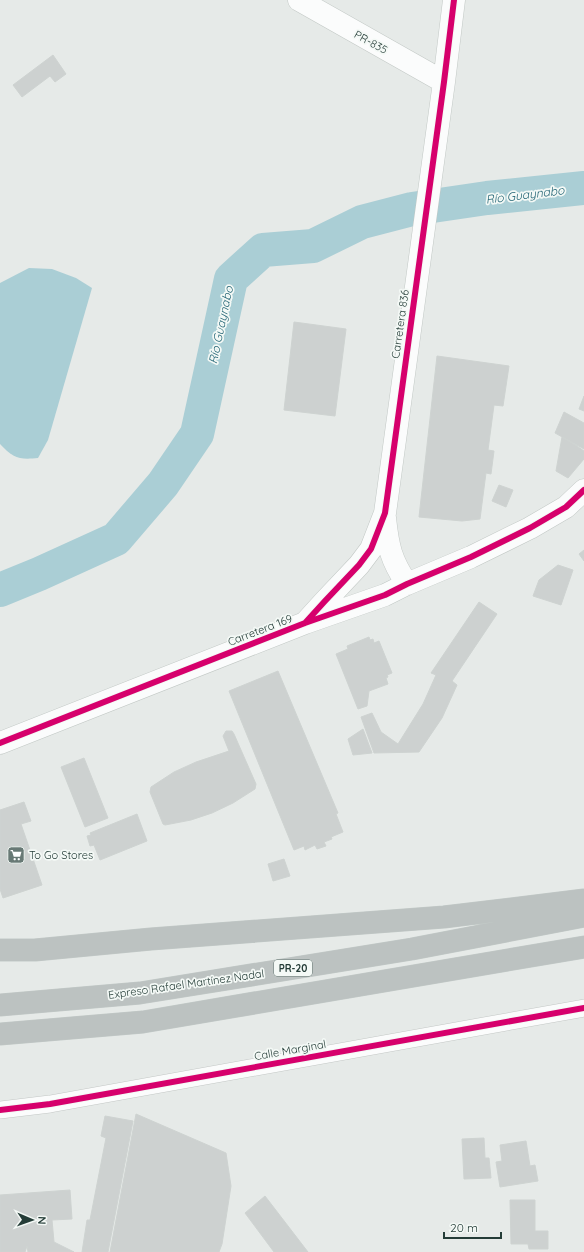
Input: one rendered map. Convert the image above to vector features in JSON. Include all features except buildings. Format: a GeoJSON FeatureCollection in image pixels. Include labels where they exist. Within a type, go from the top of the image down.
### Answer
{"type":"FeatureCollection","features":[{"type":"Feature","properties":{"kind":"highway"},"geometry":{"type":"LineString","coordinates":[[0,950],[35,950],[444,916],[584,900]]}},
{"type":"Feature","properties":{"kind":"highway","name":"Expreso Rafael Martínez Nadal"},"geometry":{"type":"LineString","coordinates":[[0,1006],[140,993],[412,949],[584,916]]}},
{"type":"Feature","properties":{"kind":"highway"},"geometry":{"type":"LineString","coordinates":[[0,1034],[143,1022],[584,946]]}},
{"type":"Feature","properties":{"kind":"street","name":"PR-835"},"geometry":{"type":"LineString","coordinates":[[299,0],[444,82]]}},
{"type":"Feature","properties":{"kind":"street","name":"Carretera 836"},"geometry":{"type":"LineString","coordinates":[[407,584],[394,563],[387,542],[385,513],[454,0]]}},
{"type":"Feature","properties":{"kind":"street","name":"Carretera 169"},"geometry":{"type":"LineString","coordinates":[[0,743],[305,623],[385,595],[471,557],[530,528],[566,507],[584,490]]}},
{"type":"Feature","properties":{"kind":"street","name":"Carretera 836"},"geometry":{"type":"LineString","coordinates":[[305,623],[359,565],[371,549],[385,513]]}},
{"type":"Feature","properties":{"kind":"street","name":"Calle Marginal"},"geometry":{"type":"LineString","coordinates":[[0,1110],[50,1104],[584,1008]]}},
{"type":"Feature","properties":{"kind":"water"},"geometry":{"type":"Polygon","coordinates":[[[29,268],[52,269],[76,278],[92,288],[48,440],[38,458],[26,459],[13,455],[0,444],[0,283],[29,268]]]}},
{"type":"Feature","properties":{"kind":"waterway","name":"Río Guaynabo"},"geometry":{"type":"LineString","coordinates":[[0,590],[116,539],[163,484],[197,434],[231,279],[263,250],[313,246],[362,222],[412,209],[487,198],[584,188]]}},
{"type":"Feature","properties":{"kind":"cycle path"},"geometry":{"type":"LineString","coordinates":[[305,623],[359,565],[371,549],[385,513],[454,0]]}},
{"type":"Feature","properties":{"kind":"cycle path"},"geometry":{"type":"LineString","coordinates":[[0,743],[305,623],[385,595],[471,557],[530,528],[566,507],[584,490]]}},
{"type":"Feature","properties":{"kind":"cycle path"},"geometry":{"type":"LineString","coordinates":[[0,1110],[50,1104],[584,1008]]}},
{"type":"Feature","properties":{"kind":"place","name":"To Go Stores"},"geometry":{"type":"Point","coordinates":[16,855]}}]}
